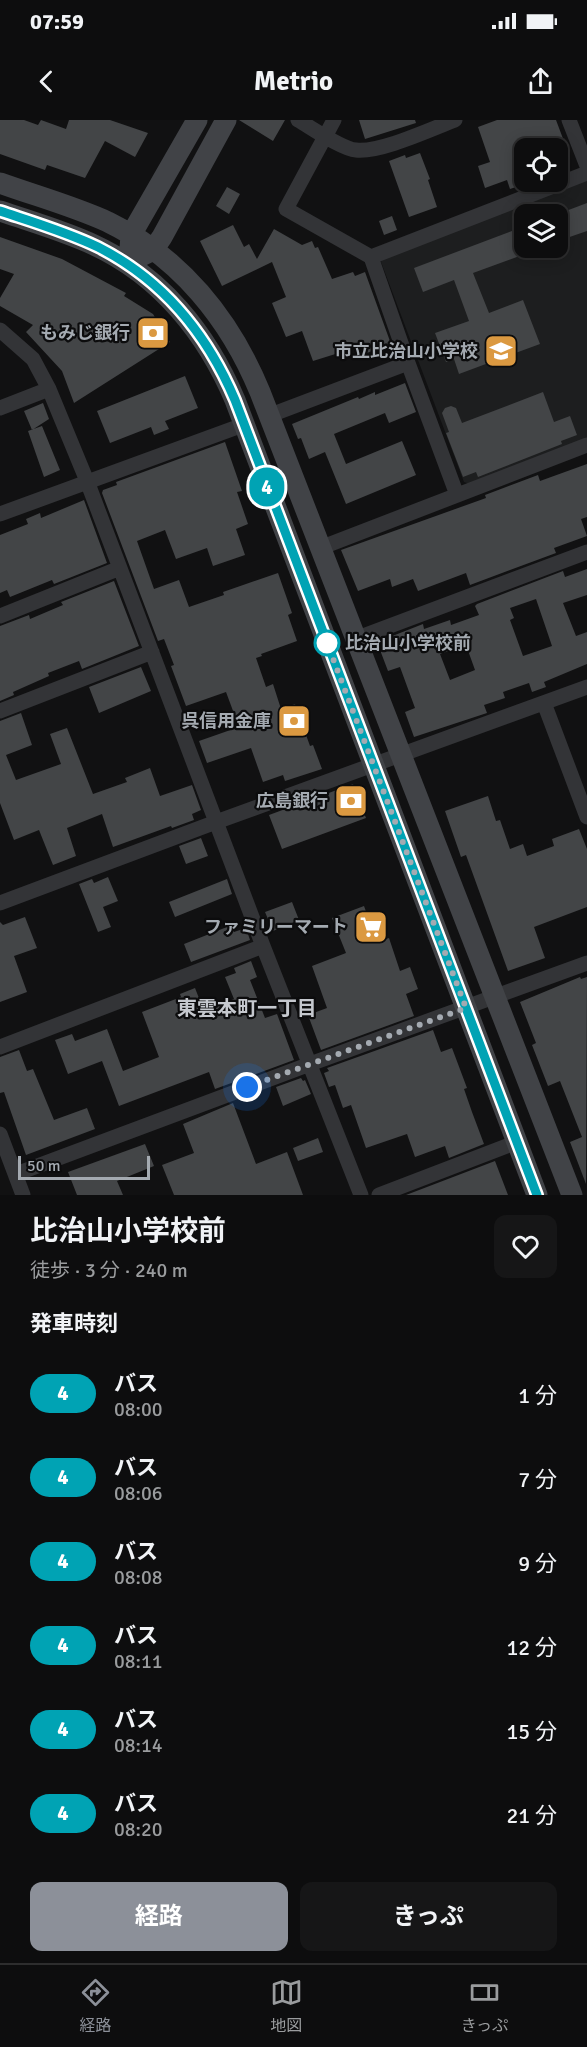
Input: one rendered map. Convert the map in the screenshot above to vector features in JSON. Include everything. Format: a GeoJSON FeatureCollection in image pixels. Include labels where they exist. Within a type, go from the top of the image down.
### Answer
{"type":"FeatureCollection","features":[{"type":"Feature","properties":{"kind":"street"},"geometry":{"type":"LineString","coordinates":[[128,264],[131,235],[197,120]]}},
{"type":"Feature","properties":{"kind":"street"},"geometry":{"type":"LineString","coordinates":[[128,264],[153,250],[177,212],[226,120]]}},
{"type":"Feature","properties":{"kind":"street"},"geometry":{"type":"LineString","coordinates":[[298,120],[354,150],[368,150],[455,120]]}},
{"type":"Feature","properties":{"kind":"street"},"geometry":{"type":"LineString","coordinates":[[334,120],[286,209],[371,257],[457,495]]}},
{"type":"Feature","properties":{"kind":"street"},"geometry":{"type":"LineString","coordinates":[[569,120],[587,166]]}},
{"type":"Feature","properties":{"kind":"street"},"geometry":{"type":"LineString","coordinates":[[371,257],[587,173]]}},
{"type":"Feature","properties":{"kind":"street"},"geometry":{"type":"LineString","coordinates":[[0,183],[85,213],[131,235],[153,250],[192,283],[225,323],[250,368],[572,1195]]}},
{"type":"Feature","properties":{"kind":"street"},"geometry":{"type":"LineString","coordinates":[[0,211],[75,237],[128,264],[156,285],[173,302],[203,338],[226,379],[537,1195]]}},
{"type":"Feature","properties":{"kind":"street"},"geometry":{"type":"LineString","coordinates":[[0,330],[33,359],[49,389],[87,481],[262,946],[361,1195]]}},
{"type":"Feature","properties":{"kind":"street"},"geometry":{"type":"LineString","coordinates":[[268,416],[408,363]]}},
{"type":"Feature","properties":{"kind":"street"},"geometry":{"type":"LineString","coordinates":[[0,408],[49,389]]}},
{"type":"Feature","properties":{"kind":"street"},"geometry":{"type":"LineString","coordinates":[[0,514],[243,425]]}},
{"type":"Feature","properties":{"kind":"street"},"geometry":{"type":"LineString","coordinates":[[320,548],[587,445]]}},
{"type":"Feature","properties":{"kind":"street"},"geometry":{"type":"LineString","coordinates":[[355,639],[587,552]]}},
{"type":"Feature","properties":{"kind":"street"},"geometry":{"type":"LineString","coordinates":[[0,616],[120,568]]}},
{"type":"Feature","properties":{"kind":"street"},"geometry":{"type":"LineString","coordinates":[[0,711],[152,652]]}},
{"type":"Feature","properties":{"kind":"street"},"geometry":{"type":"LineString","coordinates":[[0,903],[587,687]]}},
{"type":"Feature","properties":{"kind":"street"},"geometry":{"type":"LineString","coordinates":[[544,703],[587,817]]}},
{"type":"Feature","properties":{"kind":"street"},"geometry":{"type":"LineString","coordinates":[[0,1047],[262,946]]}},
{"type":"Feature","properties":{"kind":"street"},"geometry":{"type":"LineString","coordinates":[[16,1174],[587,963]]}},
{"type":"Feature","properties":{"kind":"street"},"geometry":{"type":"LineString","coordinates":[[0,1134],[23,1195]]}},
{"type":"Feature","properties":{"kind":"street"},"geometry":{"type":"LineString","coordinates":[[379,1195],[517,1142]]}},
{"type":"Feature","properties":{"kind":"shaded area","name":"市立比治山小学校"},"geometry":{"type":"Polygon","coordinates":[[[587,180],[587,440],[470,484],[464,482],[381,262],[383,256],[514,207],[514,258],[568,258],[568,204],[523,204],[555,192],[568,192],[568,187],[587,180]]]}},
{"type":"Feature","properties":{"kind":"building"},"geometry":{"type":"Polygon","coordinates":[[[0,120],[24,120],[38,125],[41,120],[66,129],[69,120],[110,120],[148,133],[135,157],[105,141],[85,178],[47,165],[45,170],[0,154],[0,120]]]}},
{"type":"Feature","properties":{"kind":"building"},"geometry":{"type":"Polygon","coordinates":[[[239,120],[285,120],[273,141],[239,120]]]}},
{"type":"Feature","properties":{"kind":"building"},"geometry":{"type":"Polygon","coordinates":[[[359,120],[415,120],[416,123],[365,139],[359,120]]]}},
{"type":"Feature","properties":{"kind":"building"},"geometry":{"type":"Polygon","coordinates":[[[497,120],[556,120],[563,138],[514,138],[514,188],[510,189],[507,180],[485,188],[478,166],[490,162],[478,127],[497,120]]]}},
{"type":"Feature","properties":{"kind":"building"},"geometry":{"type":"Polygon","coordinates":[[[420,153],[437,207],[409,217],[389,161],[405,155],[406,158],[420,153]]]}},
{"type":"Feature","properties":{"kind":"building"},"geometry":{"type":"Polygon","coordinates":[[[227,187],[240,194],[229,214],[216,206],[227,187]]]}},
{"type":"Feature","properties":{"kind":"building"},"geometry":{"type":"Polygon","coordinates":[[[587,203],[587,231],[568,238],[568,210],[587,203]]]}},
{"type":"Feature","properties":{"kind":"building"},"geometry":{"type":"Polygon","coordinates":[[[392,216],[397,230],[384,235],[379,221],[392,216]]]}},
{"type":"Feature","properties":{"kind":"building"},"geometry":{"type":"Polygon","coordinates":[[[233,225],[244,247],[249,244],[257,259],[274,229],[302,245],[312,241],[315,248],[318,247],[332,279],[353,272],[355,276],[365,272],[391,344],[364,354],[361,346],[313,361],[302,331],[286,337],[272,303],[286,297],[272,262],[222,286],[200,241],[233,225]]]}},
{"type":"Feature","properties":{"kind":"building"},"geometry":{"type":"Polygon","coordinates":[[[514,230],[514,258],[473,273],[489,313],[523,300],[540,344],[459,374],[454,359],[446,362],[435,333],[469,321],[454,280],[423,292],[414,268],[514,230]]]}},
{"type":"Feature","properties":{"kind":"building"},"geometry":{"type":"Polygon","coordinates":[[[0,237],[62,259],[126,293],[124,296],[153,314],[170,342],[74,403],[62,371],[26,332],[33,325],[0,306],[0,298],[14,274],[0,269],[0,237]]]}},
{"type":"Feature","properties":{"kind":"building"},"geometry":{"type":"Polygon","coordinates":[[[185,376],[198,408],[165,421],[169,429],[154,435],[151,427],[110,443],[97,411],[185,376]]]}},
{"type":"Feature","properties":{"kind":"building"},"geometry":{"type":"Polygon","coordinates":[[[405,383],[416,412],[389,423],[385,413],[334,434],[346,464],[402,441],[416,475],[346,504],[325,452],[309,459],[301,438],[298,439],[292,424],[358,397],[359,399],[375,392],[375,395],[405,383]]]}},
{"type":"Feature","properties":{"kind":"building"},"geometry":{"type":"Polygon","coordinates":[[[543,392],[554,422],[570,416],[577,435],[561,441],[562,444],[478,477],[476,472],[463,477],[446,433],[449,432],[442,413],[445,408],[451,406],[456,408],[462,423],[543,392]]]}},
{"type":"Feature","properties":{"kind":"building"},"geometry":{"type":"Polygon","coordinates":[[[43,403],[49,419],[32,430],[24,411],[43,403]]]}},
{"type":"Feature","properties":{"kind":"building"},"geometry":{"type":"Polygon","coordinates":[[[42,426],[60,470],[44,477],[28,431],[42,426]]]}},
{"type":"Feature","properties":{"kind":"building"},"geometry":{"type":"Polygon","coordinates":[[[225,442],[242,491],[237,492],[248,524],[236,529],[245,555],[213,566],[207,548],[176,559],[165,530],[137,541],[154,589],[179,580],[189,607],[224,595],[223,592],[278,573],[292,613],[288,615],[297,641],[256,658],[266,687],[273,684],[281,709],[295,704],[310,746],[313,745],[322,769],[285,781],[283,775],[263,782],[251,748],[207,763],[199,741],[239,727],[226,692],[186,706],[164,639],[158,641],[102,493],[103,490],[117,485],[116,482],[225,442]]]}},
{"type":"Feature","properties":{"kind":"building"},"geometry":{"type":"Polygon","coordinates":[[[587,464],[587,517],[581,519],[587,536],[554,548],[556,553],[470,585],[466,573],[418,591],[413,579],[392,587],[390,579],[358,591],[341,550],[486,498],[485,495],[538,475],[540,481],[587,464]]]}},
{"type":"Feature","properties":{"kind":"building"},"geometry":{"type":"Polygon","coordinates":[[[84,500],[107,563],[54,584],[52,580],[10,597],[7,590],[0,593],[0,535],[28,524],[26,519],[40,513],[41,518],[84,500]]]}},
{"type":"Feature","properties":{"kind":"building"},"geometry":{"type":"Polygon","coordinates":[[[587,569],[587,595],[563,603],[576,636],[587,632],[587,664],[544,682],[546,687],[532,692],[529,683],[503,692],[505,698],[484,705],[487,713],[414,737],[405,712],[415,708],[400,667],[388,671],[377,642],[423,624],[424,629],[450,620],[451,625],[479,615],[475,606],[477,604],[563,571],[565,577],[587,569]],[[536,599],[510,608],[514,618],[510,620],[523,656],[552,646],[536,599]],[[466,645],[440,654],[450,680],[475,670],[466,645]]]}},
{"type":"Feature","properties":{"kind":"building"},"geometry":{"type":"Polygon","coordinates":[[[114,581],[139,646],[82,669],[79,661],[48,673],[49,676],[13,692],[14,695],[0,701],[0,626],[29,615],[30,619],[63,605],[61,602],[114,581]]]}},
{"type":"Feature","properties":{"kind":"building"},"geometry":{"type":"Polygon","coordinates":[[[141,667],[151,691],[99,713],[89,687],[141,667]]]}},
{"type":"Feature","properties":{"kind":"building"},"geometry":{"type":"Polygon","coordinates":[[[21,713],[32,745],[6,755],[16,780],[61,764],[50,734],[67,728],[93,794],[127,782],[125,778],[150,768],[160,796],[192,785],[201,810],[192,814],[194,820],[113,847],[102,814],[67,828],[76,856],[53,865],[39,830],[14,840],[0,803],[0,721],[21,713]]]}},
{"type":"Feature","properties":{"kind":"building"},"geometry":{"type":"Polygon","coordinates":[[[353,784],[366,818],[282,849],[269,815],[353,784]]]}},
{"type":"Feature","properties":{"kind":"building"},"geometry":{"type":"Polygon","coordinates":[[[488,796],[496,821],[500,820],[510,849],[523,844],[527,856],[554,846],[552,839],[579,829],[587,849],[587,907],[534,927],[545,958],[508,971],[466,855],[461,857],[445,811],[488,796]]]}},
{"type":"Feature","properties":{"kind":"building"},"geometry":{"type":"Polygon","coordinates":[[[201,838],[208,856],[186,864],[179,846],[201,838]]]}},
{"type":"Feature","properties":{"kind":"building"},"geometry":{"type":"Polygon","coordinates":[[[108,877],[118,901],[103,907],[111,927],[98,932],[79,884],[92,879],[94,883],[108,877]]]}},
{"type":"Feature","properties":{"kind":"building"},"geometry":{"type":"Polygon","coordinates":[[[227,879],[232,894],[175,917],[169,902],[227,879]]]}},
{"type":"Feature","properties":{"kind":"building"},"geometry":{"type":"Polygon","coordinates":[[[292,902],[299,920],[273,931],[265,912],[292,902]]]}},
{"type":"Feature","properties":{"kind":"building"},"geometry":{"type":"Polygon","coordinates":[[[364,906],[377,942],[389,938],[400,971],[410,967],[418,989],[406,994],[414,1016],[321,1050],[308,1015],[327,1008],[312,966],[346,953],[332,918],[364,906]]]}},
{"type":"Feature","properties":{"kind":"building"},"geometry":{"type":"Polygon","coordinates":[[[25,917],[37,948],[14,956],[27,992],[0,1002],[0,922],[3,925],[25,917]]]}},
{"type":"Feature","properties":{"kind":"building"},"geometry":{"type":"Polygon","coordinates":[[[232,925],[234,932],[246,928],[250,940],[191,962],[184,944],[232,925]]]}},
{"type":"Feature","properties":{"kind":"building"},"geometry":{"type":"Polygon","coordinates":[[[251,961],[257,977],[250,980],[265,1018],[277,1014],[294,1060],[215,1089],[209,1072],[119,1106],[102,1061],[68,1074],[55,1040],[72,1034],[75,1041],[107,1029],[123,1071],[159,1057],[142,1012],[181,997],[180,994],[195,988],[204,1011],[234,999],[225,977],[236,973],[234,968],[251,961]]]}},
{"type":"Feature","properties":{"kind":"building"},"geometry":{"type":"Polygon","coordinates":[[[580,977],[581,979],[587,977],[586,1184],[570,1142],[582,1137],[560,1081],[548,1086],[532,1045],[536,1043],[520,1002],[580,977]]]}},
{"type":"Feature","properties":{"kind":"building"},"geometry":{"type":"Polygon","coordinates":[[[433,1030],[441,1052],[452,1048],[484,1144],[449,1158],[445,1146],[415,1157],[407,1134],[366,1148],[351,1105],[343,1108],[335,1085],[329,1087],[324,1073],[329,1071],[327,1068],[433,1030]]]}},
{"type":"Feature","properties":{"kind":"building"},"geometry":{"type":"Polygon","coordinates":[[[19,1050],[27,1071],[33,1069],[54,1120],[87,1108],[95,1129],[26,1155],[4,1092],[0,1093],[0,1057],[19,1050]]]}},
{"type":"Feature","properties":{"kind":"building"},"geometry":{"type":"Polygon","coordinates":[[[301,1078],[305,1080],[311,1094],[283,1106],[276,1087],[301,1078]]]}},
{"type":"Feature","properties":{"kind":"building"},"geometry":{"type":"Polygon","coordinates":[[[233,1103],[256,1164],[287,1152],[303,1195],[174,1195],[162,1165],[194,1153],[183,1124],[233,1103]]]}},
{"type":"Feature","properties":{"kind":"building"},"geometry":{"type":"Polygon","coordinates":[[[318,1138],[323,1152],[298,1161],[293,1148],[318,1138]]]}},
{"type":"Feature","properties":{"kind":"building"},"geometry":{"type":"Polygon","coordinates":[[[145,1144],[154,1166],[117,1181],[123,1195],[77,1195],[68,1172],[145,1144]]]}},
{"type":"Feature","properties":{"kind":"building"},"geometry":{"type":"Polygon","coordinates":[[[495,1161],[508,1195],[406,1195],[495,1161]]]}},
{"type":"Feature","properties":{"kind":"bus line","name":"4"},"geometry":{"type":"LineString","coordinates":[[0,211],[75,237],[128,264],[156,285],[189,319],[215,358],[235,400],[537,1195]]}},
{"type":"Feature","properties":{"kind":"place","name":"もみじ銀行"},"geometry":{"type":"Point","coordinates":[153,333]}},
{"type":"Feature","properties":{"kind":"place","name":"市立比治山小学校"},"geometry":{"type":"Point","coordinates":[501,351]}},
{"type":"Feature","properties":{"kind":"place","name":"比治山小学校前"},"geometry":{"type":"Point","coordinates":[327,643]}},
{"type":"Feature","properties":{"kind":"place","name":"呉信用金庫"},"geometry":{"type":"Point","coordinates":[294,721]}},
{"type":"Feature","properties":{"kind":"place","name":"広島銀行"},"geometry":{"type":"Point","coordinates":[351,801]}},
{"type":"Feature","properties":{"kind":"place","name":"ファミリーマート"},"geometry":{"type":"Point","coordinates":[371,927]}},
{"type":"Feature","properties":{"kind":"district","name":"東雲本町一丁目"},"geometry":{"type":"Point","coordinates":[247,1008]}},
{"type":"Feature","properties":{"kind":"route"},"geometry":{"type":"LineString","coordinates":[[247,1087],[466,1008],[327,643]]}}]}
